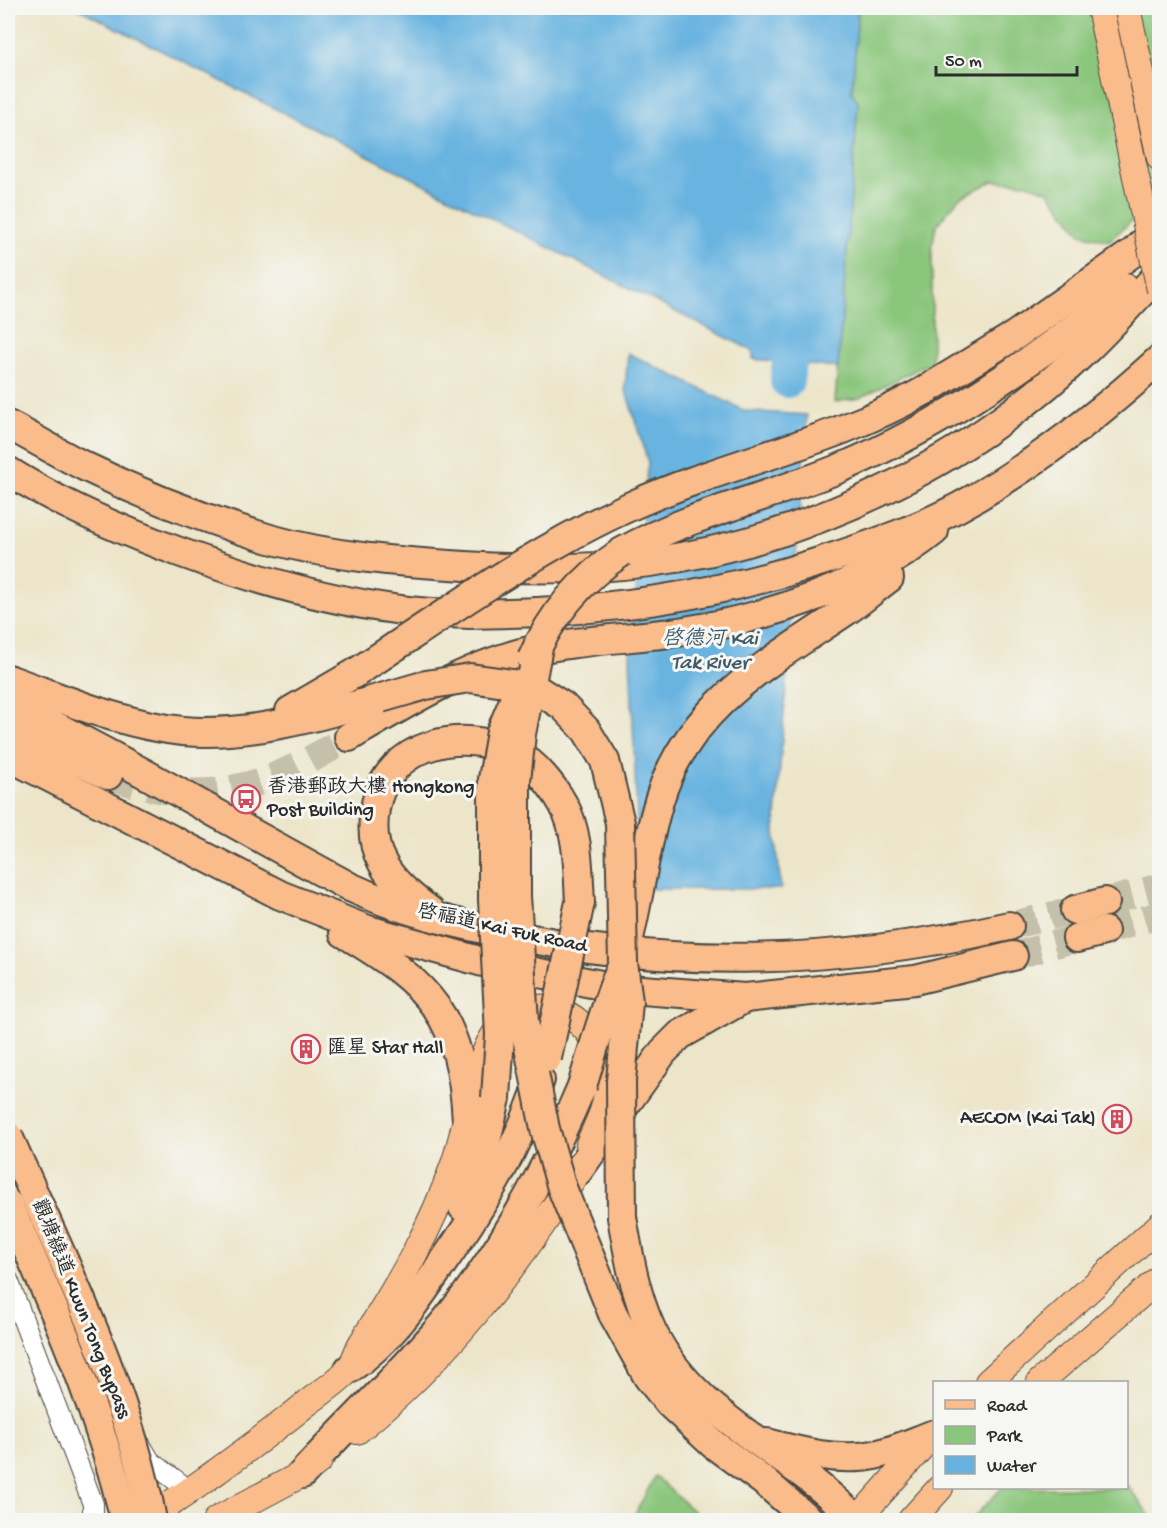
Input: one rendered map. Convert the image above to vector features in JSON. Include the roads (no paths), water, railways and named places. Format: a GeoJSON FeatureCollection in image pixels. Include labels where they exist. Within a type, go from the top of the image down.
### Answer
{"type":"FeatureCollection","features":[{"type":"Feature","properties":{"kind":"highway"},"geometry":{"type":"LineString","coordinates":[[259,726],[314,699],[509,573],[586,527],[679,486],[861,420],[924,391],[1014,336],[1136,251],[1160,224]]}},
{"type":"Feature","properties":{"kind":"highway"},"geometry":{"type":"LineString","coordinates":[[440,1268],[478,1171],[496,1098],[500,1035],[493,900],[493,780],[501,732],[530,648],[580,584],[603,565],[646,539],[707,514],[838,468],[922,429],[1022,367],[1160,260]]}},
{"type":"Feature","properties":{"kind":"highway"},"geometry":{"type":"LineString","coordinates":[[8,425],[84,466],[164,502],[273,539],[321,550],[394,560],[547,570],[650,562],[711,551],[759,538],[855,501],[919,472],[974,440],[1046,385],[1089,348],[1160,273]]}},
{"type":"Feature","properties":{"kind":"highway"},"geometry":{"type":"LineString","coordinates":[[8,471],[80,511],[137,536],[257,580],[393,609],[448,614],[637,605],[696,596],[758,580],[849,552],[924,523],[974,499],[1058,442],[1160,359]]}},
{"type":"Feature","properties":{"kind":"highway"},"geometry":{"type":"LineString","coordinates":[[302,1474],[449,1317],[500,1247],[558,1141],[582,1086],[604,1019],[607,998],[623,963],[659,800],[684,746],[728,693],[848,597],[932,541],[974,499]]}},
{"type":"Feature","properties":{"kind":"highway"},"geometry":{"type":"LineString","coordinates":[[350,737],[442,685],[530,648],[681,632],[848,597]]}},
{"type":"Feature","properties":{"kind":"highway"},"geometry":{"type":"LineString","coordinates":[[530,648],[516,781],[516,896],[524,1022],[544,1129],[562,1188],[613,1314],[648,1377],[669,1403],[713,1444],[766,1483],[809,1521]]}},
{"type":"Feature","properties":{"kind":"highway"},"geometry":{"type":"LineString","coordinates":[[8,680],[130,720],[184,731],[259,726],[348,708],[426,685],[470,678],[500,680],[533,687],[562,706],[586,730],[604,761],[620,823],[623,963],[628,1002],[621,1081],[622,1217],[639,1300],[658,1342],[689,1386],[751,1438],[804,1474],[858,1520]]}},
{"type":"Feature","properties":{"kind":"highway","name":"啓福道 Kai Fuk Road"},"geometry":{"type":"LineString","coordinates":[[8,703],[142,772],[211,813],[350,887],[373,898],[443,921],[583,948],[661,957],[721,959],[860,953],[1009,926]]}},
{"type":"Feature","properties":{"kind":"highway"},"geometry":{"type":"LineString","coordinates":[[8,728],[108,775]]}},
{"type":"Feature","properties":{"kind":"highway"},"geometry":{"type":"LineString","coordinates":[[349,1369],[371,1354],[411,1311],[482,1208],[526,1124],[547,1058],[580,902],[575,846],[564,805],[545,778],[519,755],[481,741],[437,742],[411,753],[389,774],[376,804],[374,835],[376,849],[388,873],[419,903],[443,921]]}},
{"type":"Feature","properties":{"kind":"highway","name":"啓福道 Kai Fuk Road"},"geometry":{"type":"LineString","coordinates":[[8,756],[280,895],[368,930],[483,962],[617,988],[745,998],[915,980],[1013,956]]}},
{"type":"Feature","properties":{"kind":"highway"},"geometry":{"type":"LineString","coordinates":[[280,895],[376,952],[422,989],[442,1015],[456,1045],[465,1084],[467,1120]]}},
{"type":"Feature","properties":{"kind":"highway"},"geometry":{"type":"LineString","coordinates":[[1075,910],[1105,902]]}},
{"type":"Feature","properties":{"kind":"highway"},"geometry":{"type":"LineString","coordinates":[[578,1171],[663,1052],[680,1035],[745,998]]}},
{"type":"Feature","properties":{"kind":"highway","name":"觀塘繞道 Kwun Tong Bypass"},"geometry":{"type":"LineString","coordinates":[[8,1136],[86,1312],[122,1407],[138,1460],[152,1521]]}},
{"type":"Feature","properties":{"kind":"highway","name":"觀塘繞道 Kwun Tong Bypass"},"geometry":{"type":"LineString","coordinates":[[8,1204],[82,1377],[108,1451],[125,1521]]}},
{"type":"Feature","properties":{"kind":"highway"},"geometry":{"type":"LineString","coordinates":[[751,1438],[786,1448],[833,1456],[851,1456],[874,1455],[933,1434]]}},
{"type":"Feature","properties":{"kind":"highway"},"geometry":{"type":"LineString","coordinates":[[766,1483],[776,1521]]}},
{"type":"Feature","properties":{"kind":"main road"},"geometry":{"type":"LineString","coordinates":[[1100,8],[1160,290]]}},
{"type":"Feature","properties":{"kind":"main road"},"geometry":{"type":"LineString","coordinates":[[1127,8],[1160,158]]}},
{"type":"Feature","properties":{"kind":"main road"},"geometry":{"type":"LineString","coordinates":[[140,1521],[190,1491],[279,1426],[349,1369],[361,1343],[422,1243],[441,1202],[485,1056],[498,1030],[507,1021],[526,1011],[549,1010],[573,1016],[590,1031],[598,1044],[606,1071],[608,1090],[604,1109],[578,1171],[490,1298],[461,1333],[395,1400],[302,1474],[216,1521]]}},
{"type":"Feature","properties":{"kind":"main road"},"geometry":{"type":"LineString","coordinates":[[990,1381],[1160,1225]]}},
{"type":"Feature","properties":{"kind":"main road"},"geometry":{"type":"LineString","coordinates":[[1042,1381],[1160,1278]]}},
{"type":"Feature","properties":{"kind":"main road"},"geometry":{"type":"LineString","coordinates":[[858,1520],[933,1434]]}},
{"type":"Feature","properties":{"kind":"main road"},"geometry":{"type":"LineString","coordinates":[[911,1521],[939,1489]]}},
{"type":"Feature","properties":{"kind":"street"},"geometry":{"type":"LineString","coordinates":[[8,1124],[108,1350],[139,1444],[150,1461],[190,1491]]}},
{"type":"Feature","properties":{"kind":"street"},"geometry":{"type":"LineString","coordinates":[[8,1280],[93,1504],[93,1521]]}},
{"type":"Feature","properties":{"kind":"street"},"geometry":{"type":"LineString","coordinates":[[52,1391],[68,1404],[81,1402],[108,1350]]}},
{"type":"Feature","properties":{"kind":"water"},"geometry":{"type":"Polygon","coordinates":[[[77,8],[858,8],[852,93],[858,102],[838,368],[753,359],[753,351],[77,8]]]}},
{"type":"Feature","properties":{"kind":"water","name":"啓德河 Kai Tak River"},"geometry":{"type":"Polygon","coordinates":[[[628,353],[745,411],[807,415],[775,830],[781,889],[640,889],[630,656],[648,462],[625,388],[628,353]]]}},
{"type":"Feature","properties":{"kind":"waterway","name":"啓德河 Kai Tak River"},"geometry":{"type":"LineString","coordinates":[[787,381],[789,363]]}},
{"type":"Feature","properties":{"kind":"tunnel"},"geometry":{"type":"LineString","coordinates":[[108,775],[142,786],[174,791],[204,792],[233,789],[290,770],[349,737]]}},
{"type":"Feature","properties":{"kind":"tunnel"},"geometry":{"type":"LineString","coordinates":[[1105,902],[1160,887]]}},
{"type":"Feature","properties":{"kind":"tunnel"},"geometry":{"type":"LineString","coordinates":[[1009,926],[1075,910]]}},
{"type":"Feature","properties":{"kind":"tunnel"},"geometry":{"type":"LineString","coordinates":[[1104,931],[1160,915]]}},
{"type":"Feature","properties":{"kind":"tunnel"},"geometry":{"type":"LineString","coordinates":[[1013,956],[1077,938]]}},
{"type":"Feature","properties":{"kind":"place","name":"香港郵政大樓 Hongkong Post Building"},"geometry":{"type":"Point","coordinates":[246,799]}},
{"type":"Feature","properties":{"kind":"place","name":"匯星 Star Hall"},"geometry":{"type":"Point","coordinates":[306,1049]}},
{"type":"Feature","properties":{"kind":"place","name":"AECOM (Kai Tak)"},"geometry":{"type":"Point","coordinates":[1117,1119]}}]}
